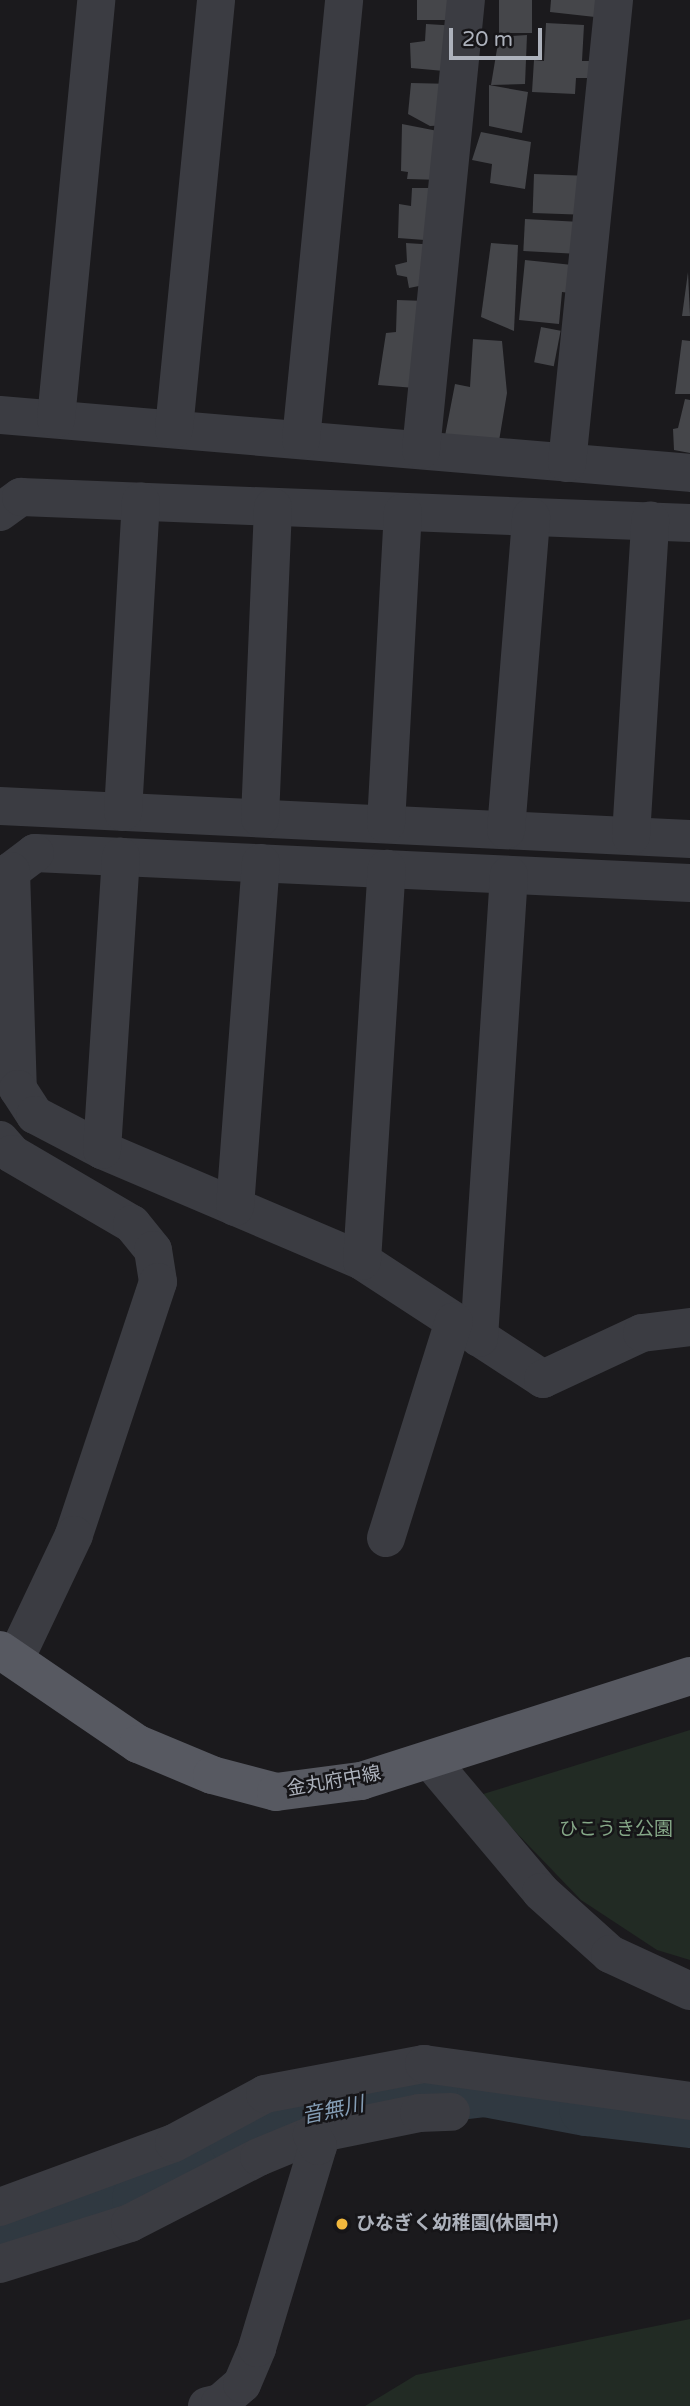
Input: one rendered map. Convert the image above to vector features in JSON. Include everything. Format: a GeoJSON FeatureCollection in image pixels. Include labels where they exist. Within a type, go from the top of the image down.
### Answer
{"type":"FeatureCollection","features":[{"type":"Feature","properties":{"kind":"main road","name":"金丸府中線"},"geometry":{"type":"LineString","coordinates":[[8,1654],[138,1744],[212,1775],[276,1792],[361,1782],[690,1676]]}},
{"type":"Feature","properties":{"kind":"street"},"geometry":{"type":"LineString","coordinates":[[56,419],[96,0]]}},
{"type":"Feature","properties":{"kind":"street"},"geometry":{"type":"LineString","coordinates":[[174,429],[216,0]]}},
{"type":"Feature","properties":{"kind":"street"},"geometry":{"type":"LineString","coordinates":[[301,440],[344,0]]}},
{"type":"Feature","properties":{"kind":"street"},"geometry":{"type":"LineString","coordinates":[[421,450],[466,0]]}},
{"type":"Feature","properties":{"kind":"street"},"geometry":{"type":"LineString","coordinates":[[567,463],[614,0]]}},
{"type":"Feature","properties":{"kind":"street"},"geometry":{"type":"LineString","coordinates":[[0,415],[690,473]]}},
{"type":"Feature","properties":{"kind":"street"},"geometry":{"type":"LineString","coordinates":[[0,512],[21,497],[690,523]]}},
{"type":"Feature","properties":{"kind":"street"},"geometry":{"type":"LineString","coordinates":[[122,811],[141,502]]}},
{"type":"Feature","properties":{"kind":"street"},"geometry":{"type":"LineString","coordinates":[[260,818],[273,507]]}},
{"type":"Feature","properties":{"kind":"street"},"geometry":{"type":"LineString","coordinates":[[386,824],[403,512]]}},
{"type":"Feature","properties":{"kind":"street"},"geometry":{"type":"LineString","coordinates":[[506,830],[531,517]]}},
{"type":"Feature","properties":{"kind":"street"},"geometry":{"type":"LineString","coordinates":[[631,836],[650,521]]}},
{"type":"Feature","properties":{"kind":"street"},"geometry":{"type":"LineString","coordinates":[[0,806],[690,839]]}},
{"type":"Feature","properties":{"kind":"street"},"geometry":{"type":"LineString","coordinates":[[690,883],[35,853],[12,871],[7,1040],[18,1089],[35,1115],[102,1150],[362,1261],[543,1380],[642,1333],[690,1327]]}},
{"type":"Feature","properties":{"kind":"street"},"geometry":{"type":"LineString","coordinates":[[102,1150],[121,857]]}},
{"type":"Feature","properties":{"kind":"street"},"geometry":{"type":"LineString","coordinates":[[235,1207],[261,863]]}},
{"type":"Feature","properties":{"kind":"street"},"geometry":{"type":"LineString","coordinates":[[362,1261],[387,869]]}},
{"type":"Feature","properties":{"kind":"street"},"geometry":{"type":"LineString","coordinates":[[386,1538],[467,1329],[509,875]]}},
{"type":"Feature","properties":{"kind":"street"},"geometry":{"type":"LineString","coordinates":[[0,1140],[12,1154],[132,1224],[153,1250],[158,1282],[74,1535],[8,1654]]}},
{"type":"Feature","properties":{"kind":"street"},"geometry":{"type":"LineString","coordinates":[[430,1760],[551,1901],[610,1954],[690,1991]]}},
{"type":"Feature","properties":{"kind":"street"},"geometry":{"type":"LineString","coordinates":[[0,2207],[174,2143],[265,2094],[424,2064],[690,2101]]}},
{"type":"Feature","properties":{"kind":"street"},"geometry":{"type":"LineString","coordinates":[[0,2264],[130,2223],[312,2135],[419,2113],[451,2112]]}},
{"type":"Feature","properties":{"kind":"street"},"geometry":{"type":"LineString","coordinates":[[207,2406],[220,2403],[242,2384],[257,2348],[318,2146],[312,2135]]}},
{"type":"Feature","properties":{"kind":"green space","name":"ひこうき公園"},"geometry":{"type":"Polygon","coordinates":[[[690,1730],[690,1960],[657,1950],[581,1900],[480,1795],[690,1730]]]}},
{"type":"Feature","properties":{"kind":"green space"},"geometry":{"type":"Polygon","coordinates":[[[690,2319],[690,2406],[365,2406],[416,2375],[690,2319]]]}},
{"type":"Feature","properties":{"kind":"building"},"geometry":{"type":"Polygon","coordinates":[[[417,0],[460,0],[460,20],[417,20],[417,0]]]}},
{"type":"Feature","properties":{"kind":"building"},"geometry":{"type":"Polygon","coordinates":[[[499,0],[532,0],[532,33],[499,33],[499,0]]]}},
{"type":"Feature","properties":{"kind":"building"},"geometry":{"type":"Polygon","coordinates":[[[551,0],[597,0],[595,17],[550,12],[551,0]]]}},
{"type":"Feature","properties":{"kind":"building"},"geometry":{"type":"Polygon","coordinates":[[[546,23],[584,25],[582,61],[590,61],[588,78],[576,78],[575,94],[532,92],[534,60],[544,61],[546,23]]]}},
{"type":"Feature","properties":{"kind":"building"},"geometry":{"type":"Polygon","coordinates":[[[426,24],[459,26],[455,72],[411,68],[410,43],[425,41],[426,24]]]}},
{"type":"Feature","properties":{"kind":"building"},"geometry":{"type":"Polygon","coordinates":[[[527,35],[525,84],[491,85],[499,37],[527,35]]]}},
{"type":"Feature","properties":{"kind":"building"},"geometry":{"type":"Polygon","coordinates":[[[411,83],[454,84],[450,125],[430,126],[408,114],[411,83]]]}},
{"type":"Feature","properties":{"kind":"building"},"geometry":{"type":"Polygon","coordinates":[[[489,85],[528,92],[522,133],[489,126],[489,85]]]}},
{"type":"Feature","properties":{"kind":"building"},"geometry":{"type":"Polygon","coordinates":[[[402,124],[448,133],[442,180],[407,179],[408,172],[401,171],[402,124]]]}},
{"type":"Feature","properties":{"kind":"building"},"geometry":{"type":"Polygon","coordinates":[[[481,132],[531,142],[525,189],[490,183],[492,164],[472,160],[481,132]]]}},
{"type":"Feature","properties":{"kind":"building"},"geometry":{"type":"Polygon","coordinates":[[[534,174],[584,176],[583,215],[533,213],[534,174]]]}},
{"type":"Feature","properties":{"kind":"building"},"geometry":{"type":"Polygon","coordinates":[[[412,188],[437,188],[438,241],[398,238],[399,204],[411,206],[412,188]]]}},
{"type":"Feature","properties":{"kind":"building"},"geometry":{"type":"Polygon","coordinates":[[[525,219],[581,222],[579,254],[523,251],[525,219]]]}},
{"type":"Feature","properties":{"kind":"building"},"geometry":{"type":"Polygon","coordinates":[[[406,243],[437,245],[434,283],[409,288],[407,277],[397,275],[395,265],[407,262],[406,243]]]}},
{"type":"Feature","properties":{"kind":"building"},"geometry":{"type":"Polygon","coordinates":[[[491,243],[518,245],[514,331],[481,317],[491,243]]]}},
{"type":"Feature","properties":{"kind":"building"},"geometry":{"type":"Polygon","coordinates":[[[525,260],[582,266],[579,294],[562,292],[559,324],[519,320],[525,260]]]}},
{"type":"Feature","properties":{"kind":"building"},"geometry":{"type":"Polygon","coordinates":[[[688,272],[690,316],[682,316],[688,272]]]}},
{"type":"Feature","properties":{"kind":"building"},"geometry":{"type":"Polygon","coordinates":[[[397,300],[426,301],[415,388],[378,385],[386,333],[396,332],[397,300]]]}},
{"type":"Feature","properties":{"kind":"building"},"geometry":{"type":"Polygon","coordinates":[[[541,327],[561,331],[554,366],[534,362],[541,327]]]}},
{"type":"Feature","properties":{"kind":"building"},"geometry":{"type":"Polygon","coordinates":[[[473,339],[502,341],[507,393],[498,447],[444,441],[455,384],[470,387],[473,339]]]}},
{"type":"Feature","properties":{"kind":"building"},"geometry":{"type":"Polygon","coordinates":[[[682,340],[690,341],[690,394],[675,394],[682,340]]]}},
{"type":"Feature","properties":{"kind":"building"},"geometry":{"type":"Polygon","coordinates":[[[685,399],[690,400],[690,453],[674,450],[673,429],[678,428],[685,399]]]}},
{"type":"Feature","properties":{"kind":"waterway","name":"音無川"},"geometry":{"type":"LineString","coordinates":[[0,2246],[140,2199],[236,2138],[332,2107],[485,2089],[587,2108],[690,2120]]}},
{"type":"Feature","properties":{"kind":"place","name":"ひなぎく幼稚園(休園中)"},"geometry":{"type":"Point","coordinates":[342,2224]}}]}
